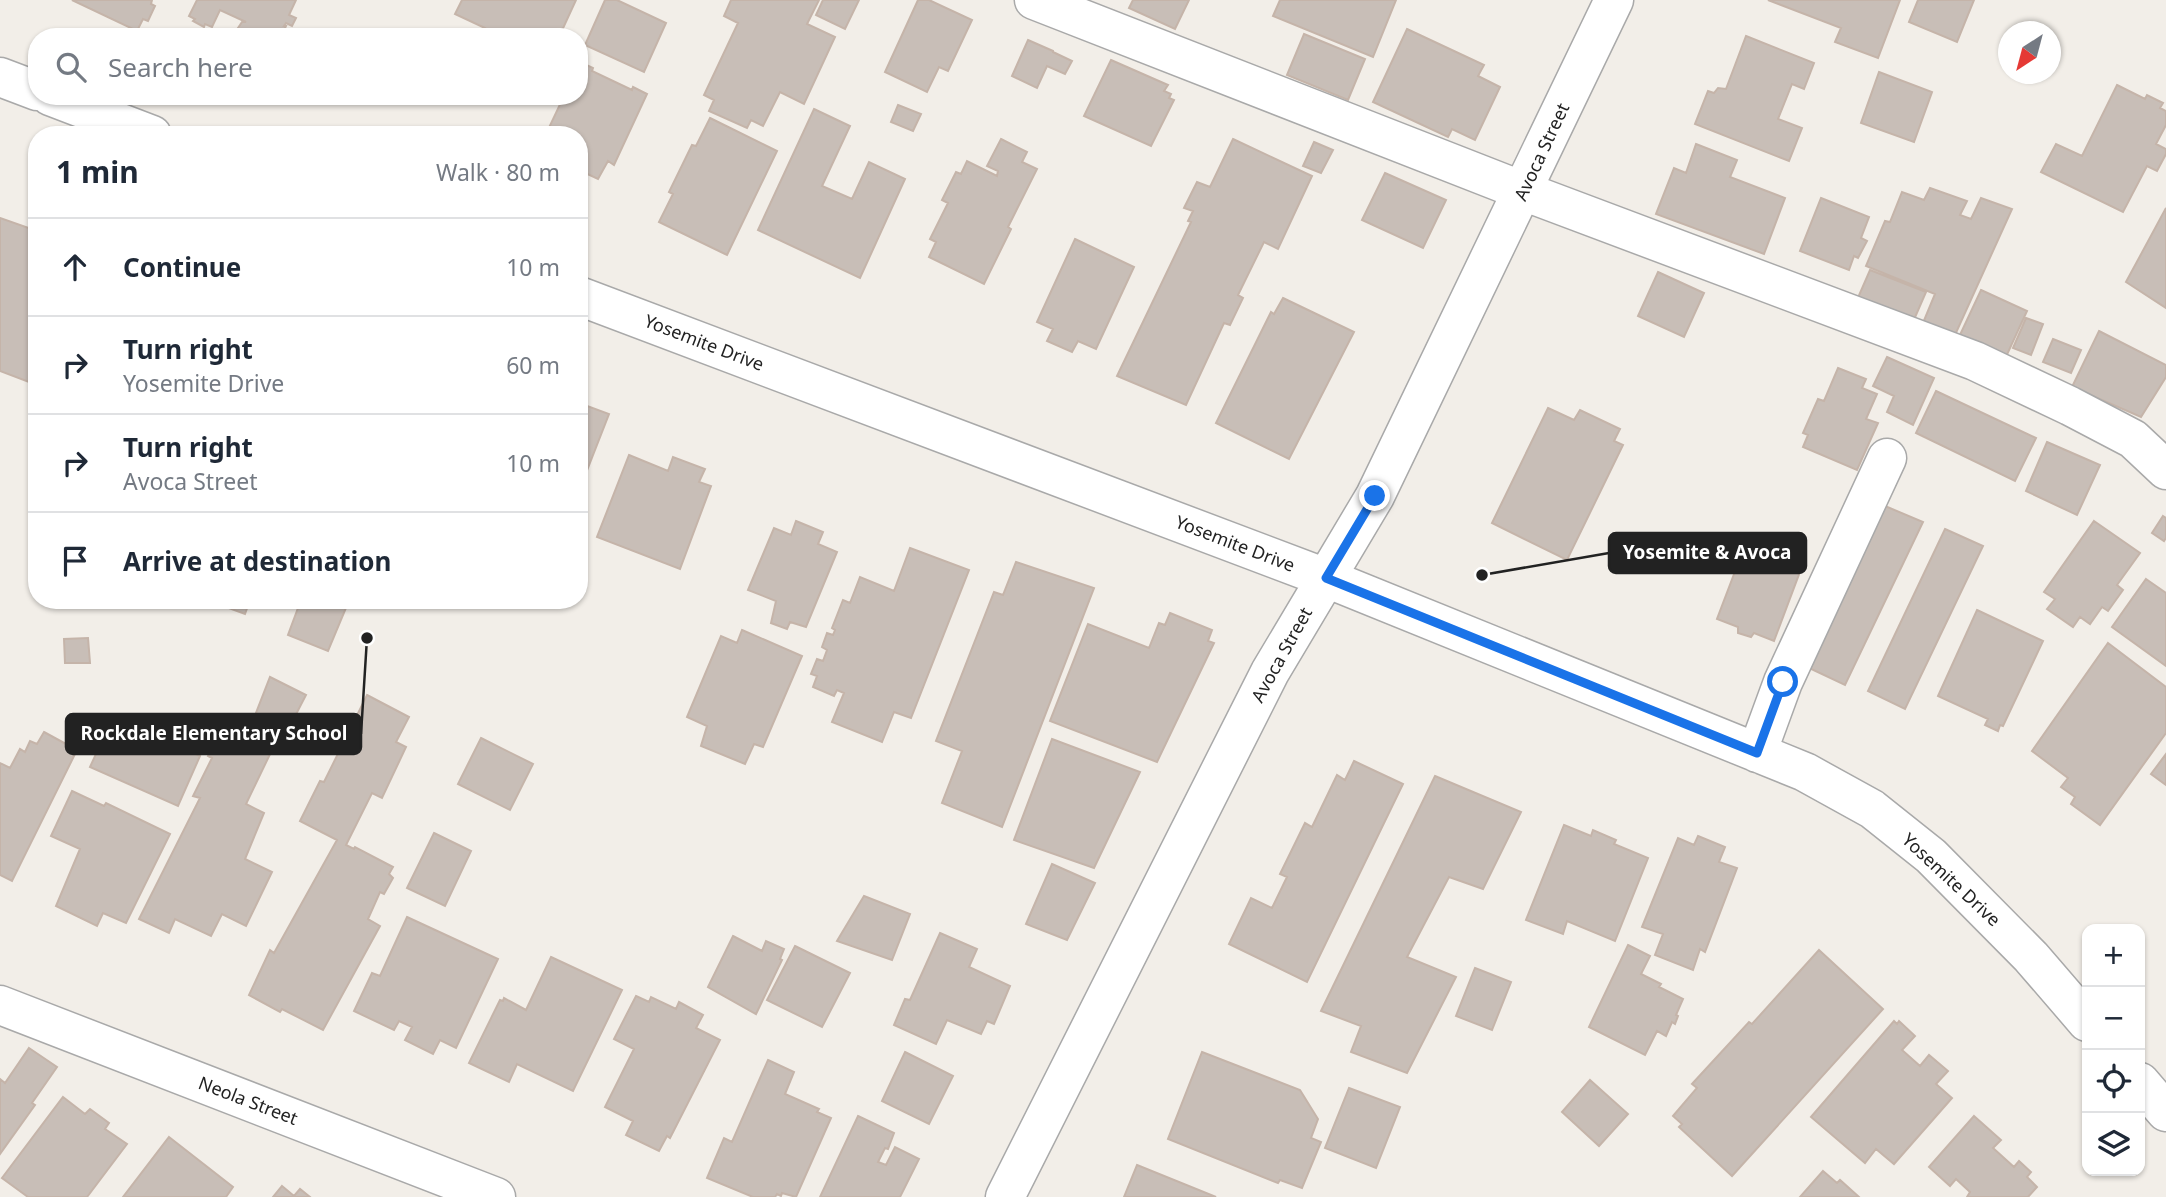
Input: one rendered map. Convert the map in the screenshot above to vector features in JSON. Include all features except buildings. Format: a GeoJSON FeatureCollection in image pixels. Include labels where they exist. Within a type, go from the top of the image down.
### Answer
{"type":"FeatureCollection","features":[{"type":"Feature","properties":{"kind":"street"},"geometry":{"type":"LineString","coordinates":[[1034,0],[1523,191],[1975,361],[2133,439],[2166,470]]}},
{"type":"Feature","properties":{"kind":"street","name":"Avoca Street"},"geometry":{"type":"LineString","coordinates":[[1005,1197],[1270,672],[1375,496],[1614,0]]}},
{"type":"Feature","properties":{"kind":"street"},"geometry":{"type":"LineString","coordinates":[[0,77],[28,88]]}},
{"type":"Feature","properties":{"kind":"street"},"geometry":{"type":"LineString","coordinates":[[74,105],[128,126]]}},
{"type":"Feature","properties":{"kind":"street","name":"Yosemite Drive"},"geometry":{"type":"LineString","coordinates":[[588,299],[1326,578],[1805,772],[1871,809],[1931,856],[2031,957],[2082,1016]]}},
{"type":"Feature","properties":{"kind":"street"},"geometry":{"type":"LineString","coordinates":[[1757,753],[1783,682],[1887,458]]}},
{"type":"Feature","properties":{"kind":"street","name":"Neola Street"},"geometry":{"type":"LineString","coordinates":[[0,1005],[496,1197]]}},
{"type":"Feature","properties":{"kind":"street"},"geometry":{"type":"LineString","coordinates":[[2145,1088],[2166,1112]]}},
{"type":"Feature","properties":{"kind":"place","name":"Yosemite & Avoca"},"geometry":{"type":"Point","coordinates":[1482,575]}},
{"type":"Feature","properties":{"kind":"place","name":"Rockdale Elementary School"},"geometry":{"type":"Point","coordinates":[367,638]}},
{"type":"Feature","properties":{"kind":"route"},"geometry":{"type":"LineString","coordinates":[[1375,496],[1326,578],[1757,753],[1783,682]]}}]}
